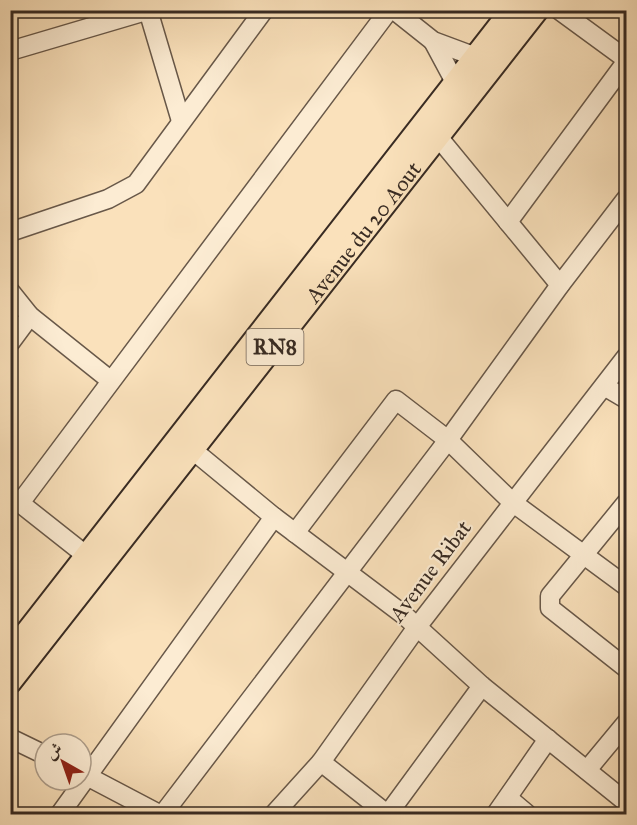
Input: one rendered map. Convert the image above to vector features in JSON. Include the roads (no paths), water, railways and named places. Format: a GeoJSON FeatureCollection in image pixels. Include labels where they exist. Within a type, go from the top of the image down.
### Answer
{"type":"FeatureCollection","features":[{"type":"Feature","properties":{"kind":"main road","name":"Avenue du 20 Aout"},"geometry":{"type":"LineString","coordinates":[[187,444],[512,10]]}},
{"type":"Feature","properties":{"kind":"main road","name":"Avenue du 20 Aout"},"geometry":{"type":"LineString","coordinates":[[10,654],[94,561],[187,444],[439,138],[537,10]]}},
{"type":"Feature","properties":{"kind":"main road","name":"Avenue du 20 Aout"},"geometry":{"type":"LineString","coordinates":[[10,682],[94,561]]}},
{"type":"Feature","properties":{"kind":"street"},"geometry":{"type":"LineString","coordinates":[[10,232],[108,199],[136,184],[264,10]]}},
{"type":"Feature","properties":{"kind":"street"},"geometry":{"type":"LineString","coordinates":[[508,222],[627,60],[559,10]]}},
{"type":"Feature","properties":{"kind":"street"},"geometry":{"type":"LineString","coordinates":[[10,51],[148,11],[181,121]]}},
{"type":"Feature","properties":{"kind":"street"},"geometry":{"type":"LineString","coordinates":[[94,561],[15,499],[399,12],[433,40],[476,57]]}},
{"type":"Feature","properties":{"kind":"street"},"geometry":{"type":"LineString","coordinates":[[433,40],[456,84]]}},
{"type":"Feature","properties":{"kind":"street"},"geometry":{"type":"LineString","coordinates":[[439,138],[560,285]]}},
{"type":"Feature","properties":{"kind":"street"},"geometry":{"type":"LineString","coordinates":[[93,779],[161,814],[448,440],[560,285],[627,199]]}},
{"type":"Feature","properties":{"kind":"street"},"geometry":{"type":"LineString","coordinates":[[10,291],[30,316],[110,380]]}},
{"type":"Feature","properties":{"kind":"street"},"geometry":{"type":"LineString","coordinates":[[10,343],[30,316]]}},
{"type":"Feature","properties":{"kind":"street","name":"Avenue Ribat"},"geometry":{"type":"LineString","coordinates":[[274,814],[321,762],[417,627],[627,357]]}},
{"type":"Feature","properties":{"kind":"street"},"geometry":{"type":"LineString","coordinates":[[604,386],[627,399]]}},
{"type":"Feature","properties":{"kind":"street"},"geometry":{"type":"LineString","coordinates":[[295,533],[396,400],[448,440],[512,502],[627,586]]}},
{"type":"Feature","properties":{"kind":"street"},"geometry":{"type":"LineString","coordinates":[[187,444],[274,517],[347,570],[417,627],[482,686],[627,802]]}},
{"type":"Feature","properties":{"kind":"street"},"geometry":{"type":"LineString","coordinates":[[627,503],[550,596],[550,608],[627,668]]}},
{"type":"Feature","properties":{"kind":"street"},"geometry":{"type":"LineString","coordinates":[[93,762],[274,517]]}},
{"type":"Feature","properties":{"kind":"street"},"geometry":{"type":"LineString","coordinates":[[321,762],[387,814],[482,686]]}},
{"type":"Feature","properties":{"kind":"street"},"geometry":{"type":"LineString","coordinates":[[588,770],[627,723]]}},
{"type":"Feature","properties":{"kind":"street"},"geometry":{"type":"LineString","coordinates":[[10,738],[33,749]]}},
{"type":"Feature","properties":{"kind":"street"},"geometry":{"type":"LineString","coordinates":[[496,814],[548,739]]}},
{"type":"Feature","properties":{"kind":"street"},"geometry":{"type":"LineString","coordinates":[[60,814],[73,792]]}},
{"type":"Feature","properties":{"kind":"street"},"geometry":{"type":"LineString","coordinates":[[508,798],[527,814]]}}]}
